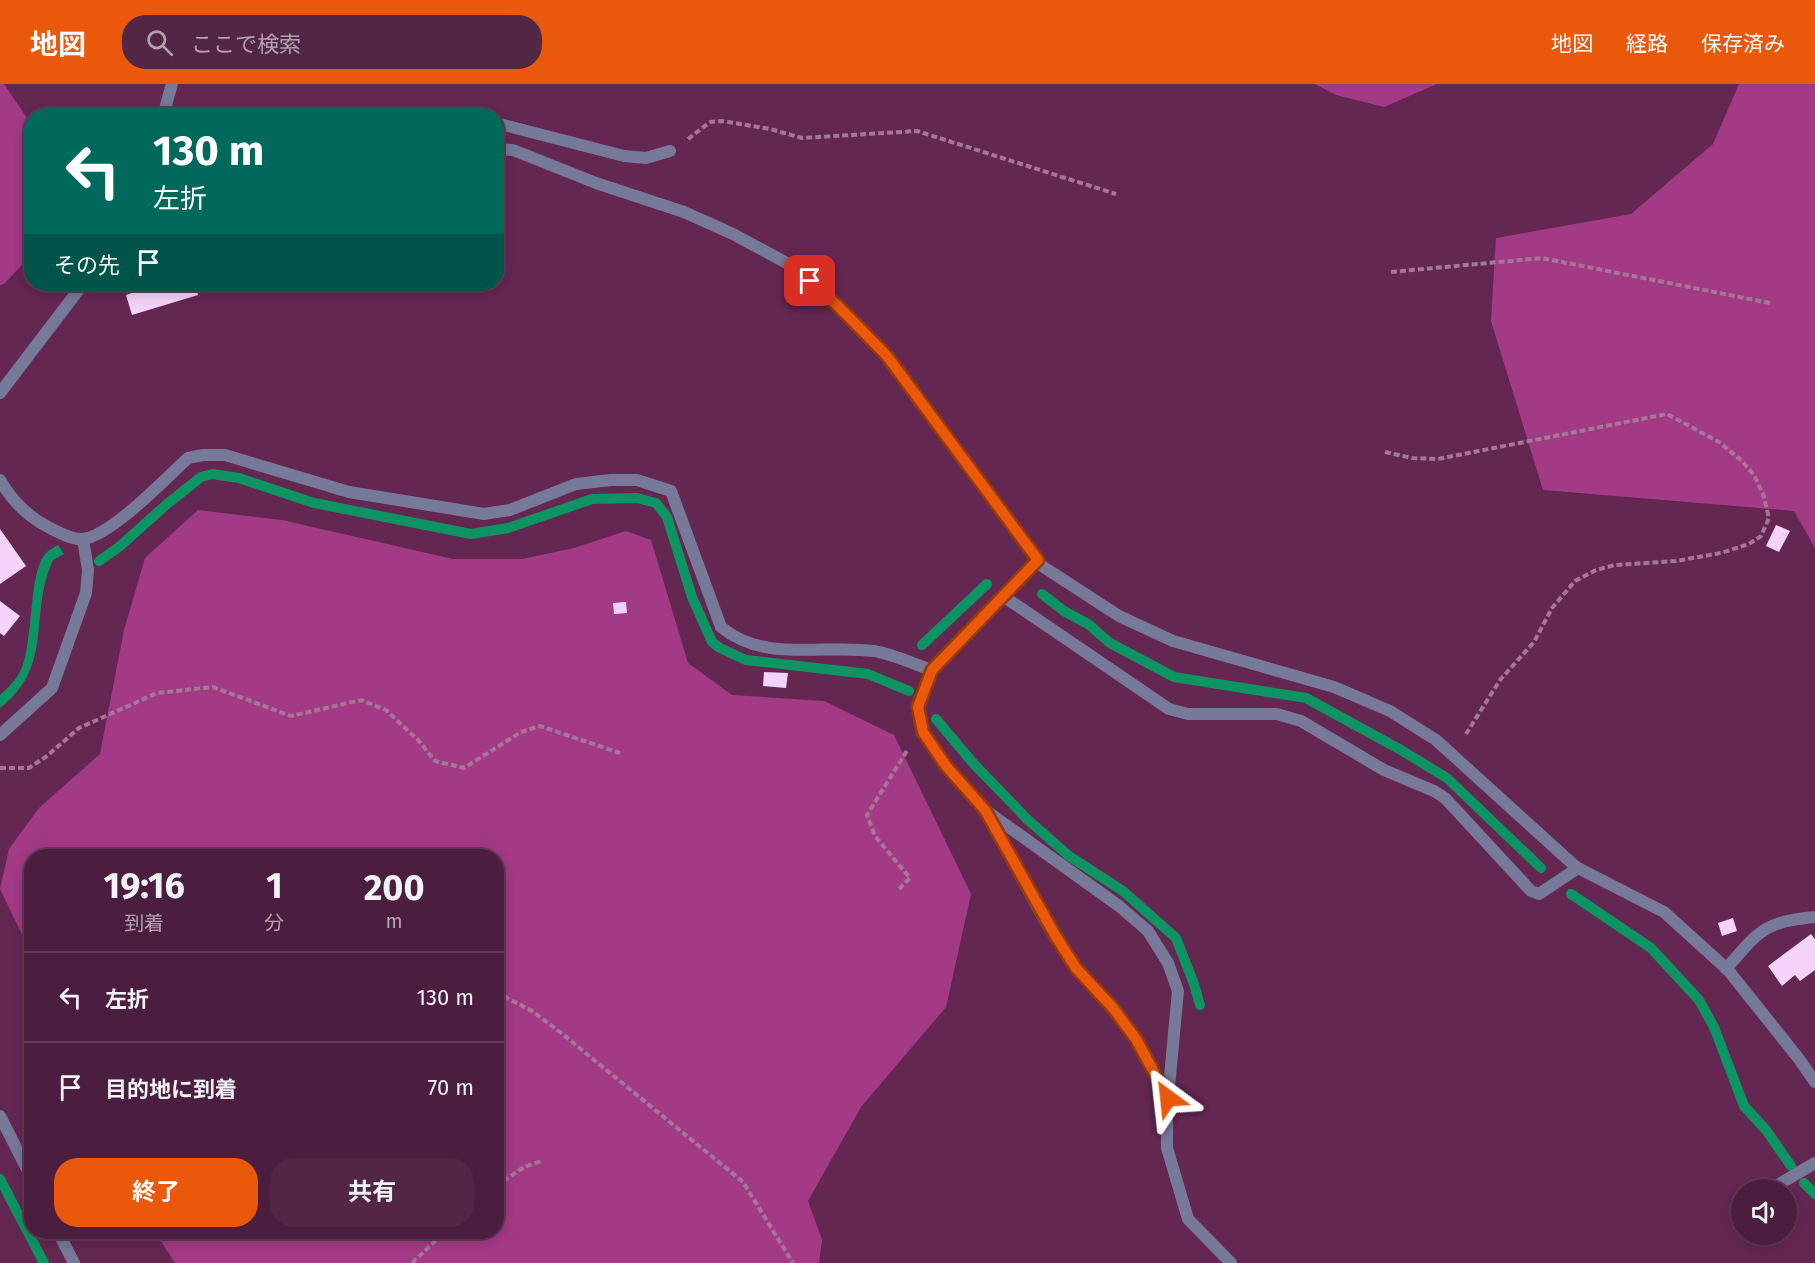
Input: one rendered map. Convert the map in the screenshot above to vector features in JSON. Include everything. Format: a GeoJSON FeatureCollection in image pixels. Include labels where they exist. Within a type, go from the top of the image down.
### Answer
{"type":"FeatureCollection","features":[{"type":"Feature","properties":{"kind":"street"},"geometry":{"type":"LineString","coordinates":[[165,108],[172,84]]}},
{"type":"Feature","properties":{"kind":"street"},"geometry":{"type":"LineString","coordinates":[[504,125],[624,156],[646,158],[670,152]]}},
{"type":"Feature","properties":{"kind":"street"},"geometry":{"type":"LineString","coordinates":[[504,149],[513,150],[596,183],[684,212],[733,234],[796,268],[838,306],[887,356],[1042,566],[1119,616],[1173,640],[1334,687],[1390,711],[1436,740],[1578,868],[1664,912],[1726,969],[1815,1082]]}},
{"type":"Feature","properties":{"kind":"street"},"geometry":{"type":"LineString","coordinates":[[0,393],[78,291]]}},
{"type":"Feature","properties":{"kind":"street"},"geometry":{"type":"LineString","coordinates":[[0,480],[30,518],[62,534],[83,539],[110,528],[188,458],[203,455],[225,454],[350,492],[484,514],[510,510],[576,484],[637,480],[671,491],[721,627],[733,638],[759,648],[875,651],[932,670]]}},
{"type":"Feature","properties":{"kind":"street"},"geometry":{"type":"LineString","coordinates":[[0,735],[52,688],[86,593],[88,570],[83,539]]}},
{"type":"Feature","properties":{"kind":"street"},"geometry":{"type":"LineString","coordinates":[[1038,560],[932,670],[918,707],[923,732],[946,766],[985,810],[1076,968],[1113,1008],[1136,1039],[1168,1098]]}},
{"type":"Feature","properties":{"kind":"street"},"geometry":{"type":"LineString","coordinates":[[1003,596],[1169,709],[1188,714],[1277,714],[1301,721],[1384,770],[1434,791],[1445,798],[1531,891],[1539,894],[1578,868]]}},
{"type":"Feature","properties":{"kind":"street"},"geometry":{"type":"LineString","coordinates":[[985,810],[1119,906],[1149,932],[1168,963],[1178,991],[1168,1098],[1167,1148],[1188,1219],[1231,1263]]}},
{"type":"Feature","properties":{"kind":"street"},"geometry":{"type":"LineString","coordinates":[[1726,969],[1748,943],[1768,926],[1788,919],[1815,917]]}},
{"type":"Feature","properties":{"kind":"street"},"geometry":{"type":"LineString","coordinates":[[0,1116],[24,1163]]}},
{"type":"Feature","properties":{"kind":"street"},"geometry":{"type":"LineString","coordinates":[[1788,1179],[1815,1163]]}},
{"type":"Feature","properties":{"kind":"street"},"geometry":{"type":"LineString","coordinates":[[62,1239],[74,1263]]}},
{"type":"Feature","properties":{"kind":"path"},"geometry":{"type":"LineString","coordinates":[[670,152],[710,122],[722,121],[770,129],[802,138],[917,131],[1116,194]]}},
{"type":"Feature","properties":{"kind":"path"},"geometry":{"type":"LineString","coordinates":[[1391,272],[1542,258],[1770,303]]}},
{"type":"Feature","properties":{"kind":"path"},"geometry":{"type":"LineString","coordinates":[[1385,452],[1412,458],[1438,459],[1667,414],[1719,442],[1742,461],[1754,475],[1769,518],[1761,536],[1749,544],[1721,553],[1676,561],[1615,564],[1596,570],[1575,581],[1552,608],[1534,642],[1500,680],[1471,723],[1455,757]]}},
{"type":"Feature","properties":{"kind":"path"},"geometry":{"type":"LineString","coordinates":[[0,768],[29,768],[47,756],[79,728],[157,693],[213,687],[291,716],[361,700],[386,710],[419,741],[435,761],[464,768],[521,732],[540,726],[620,753]]}},
{"type":"Feature","properties":{"kind":"path"},"geometry":{"type":"LineString","coordinates":[[899,889],[910,879],[875,836],[867,815],[915,738],[923,732]]}},
{"type":"Feature","properties":{"kind":"path"},"geometry":{"type":"LineString","coordinates":[[504,996],[532,1011],[560,1032],[743,1182],[793,1263]]}},
{"type":"Feature","properties":{"kind":"path"},"geometry":{"type":"LineString","coordinates":[[504,1181],[524,1167],[541,1161]]}},
{"type":"Feature","properties":{"kind":"path"},"geometry":{"type":"LineString","coordinates":[[412,1263],[438,1239]]}},
{"type":"Feature","properties":{"kind":"shaded area"},"geometry":{"type":"Polygon","coordinates":[[[0,84],[4,84],[24,114],[24,263],[4,284],[0,285],[0,84]]]}},
{"type":"Feature","properties":{"kind":"shaded area"},"geometry":{"type":"Polygon","coordinates":[[[1315,84],[1437,84],[1384,107],[1336,95],[1315,84]]]}},
{"type":"Feature","properties":{"kind":"shaded area"},"geometry":{"type":"Polygon","coordinates":[[[1739,84],[1815,84],[1815,548],[1794,511],[1543,490],[1491,321],[1496,238],[1631,214],[1713,144],[1739,84]]]}},
{"type":"Feature","properties":{"kind":"shaded area"},"geometry":{"type":"Polygon","coordinates":[[[198,510],[282,520],[453,559],[522,559],[574,548],[626,531],[651,540],[688,663],[732,695],[824,701],[894,735],[971,894],[946,1007],[861,1107],[808,1201],[822,1240],[819,1263],[175,1263],[160,1239],[504,1239],[504,849],[24,849],[24,939],[0,889],[9,849],[39,808],[100,754],[124,630],[145,558],[198,510]]]}},
{"type":"Feature","properties":{"kind":"shaded area"},"geometry":{"type":"Polygon","coordinates":[[[58,545],[64,554],[53,560],[46,580],[38,638],[28,675],[17,692],[0,708],[0,695],[17,677],[25,657],[36,576],[40,563],[46,553],[58,545]]]}},
{"type":"Feature","properties":{"kind":"building"},"geometry":{"type":"Polygon","coordinates":[[[138,291],[197,291],[198,295],[132,315],[126,295],[138,291]]]}},
{"type":"Feature","properties":{"kind":"building"},"geometry":{"type":"Polygon","coordinates":[[[1776,525],[1790,531],[1779,552],[1766,546],[1776,525]]]}},
{"type":"Feature","properties":{"kind":"building"},"geometry":{"type":"Polygon","coordinates":[[[0,529],[26,566],[0,584],[0,529]]]}},
{"type":"Feature","properties":{"kind":"building"},"geometry":{"type":"Polygon","coordinates":[[[0,601],[20,616],[4,636],[0,633],[0,601]]]}},
{"type":"Feature","properties":{"kind":"building"},"geometry":{"type":"Polygon","coordinates":[[[626,602],[627,613],[614,614],[613,603],[626,602]]]}},
{"type":"Feature","properties":{"kind":"building"},"geometry":{"type":"Polygon","coordinates":[[[764,672],[788,673],[786,688],[763,686],[764,672]]]}},
{"type":"Feature","properties":{"kind":"building"},"geometry":{"type":"Polygon","coordinates":[[[1733,918],[1737,931],[1722,936],[1718,923],[1733,918]]]}},
{"type":"Feature","properties":{"kind":"building"},"geometry":{"type":"Polygon","coordinates":[[[1811,934],[1815,939],[1815,970],[1800,981],[1795,975],[1782,986],[1768,966],[1811,934]]]}},
{"type":"Feature","properties":{"kind":"waterway"},"geometry":{"type":"LineString","coordinates":[[99,561],[119,547],[201,477],[212,474],[239,478],[314,503],[471,534],[508,528],[592,499],[637,498],[656,503],[667,517],[692,597],[712,642],[720,648],[746,660],[868,674],[909,691]]}},
{"type":"Feature","properties":{"kind":"waterway"},"geometry":{"type":"LineString","coordinates":[[922,645],[987,584]]}},
{"type":"Feature","properties":{"kind":"waterway"},"geometry":{"type":"LineString","coordinates":[[1042,594],[1064,611],[1088,624],[1110,643],[1174,677],[1306,698],[1401,750],[1447,778],[1541,868]]}},
{"type":"Feature","properties":{"kind":"waterway"},"geometry":{"type":"LineString","coordinates":[[936,719],[973,763],[1028,820],[1069,856],[1123,891],[1176,938],[1200,1005]]}},
{"type":"Feature","properties":{"kind":"waterway"},"geometry":{"type":"LineString","coordinates":[[1571,894],[1651,948],[1699,1000],[1714,1027],[1744,1106],[1766,1130],[1791,1166]]}},
{"type":"Feature","properties":{"kind":"waterway"},"geometry":{"type":"LineString","coordinates":[[0,1179],[24,1225]]}},
{"type":"Feature","properties":{"kind":"waterway"},"geometry":{"type":"LineString","coordinates":[[1804,1183],[1815,1194]]}},
{"type":"Feature","properties":{"kind":"waterway"},"geometry":{"type":"LineString","coordinates":[[31,1239],[44,1263]]}},
{"type":"Feature","properties":{"kind":"route"},"geometry":{"type":"LineString","coordinates":[[810,281],[887,356],[1038,560],[932,670],[918,707],[923,732],[946,766],[985,810],[1044,919],[1076,968],[1113,1008],[1136,1039],[1168,1098]]}}]}
